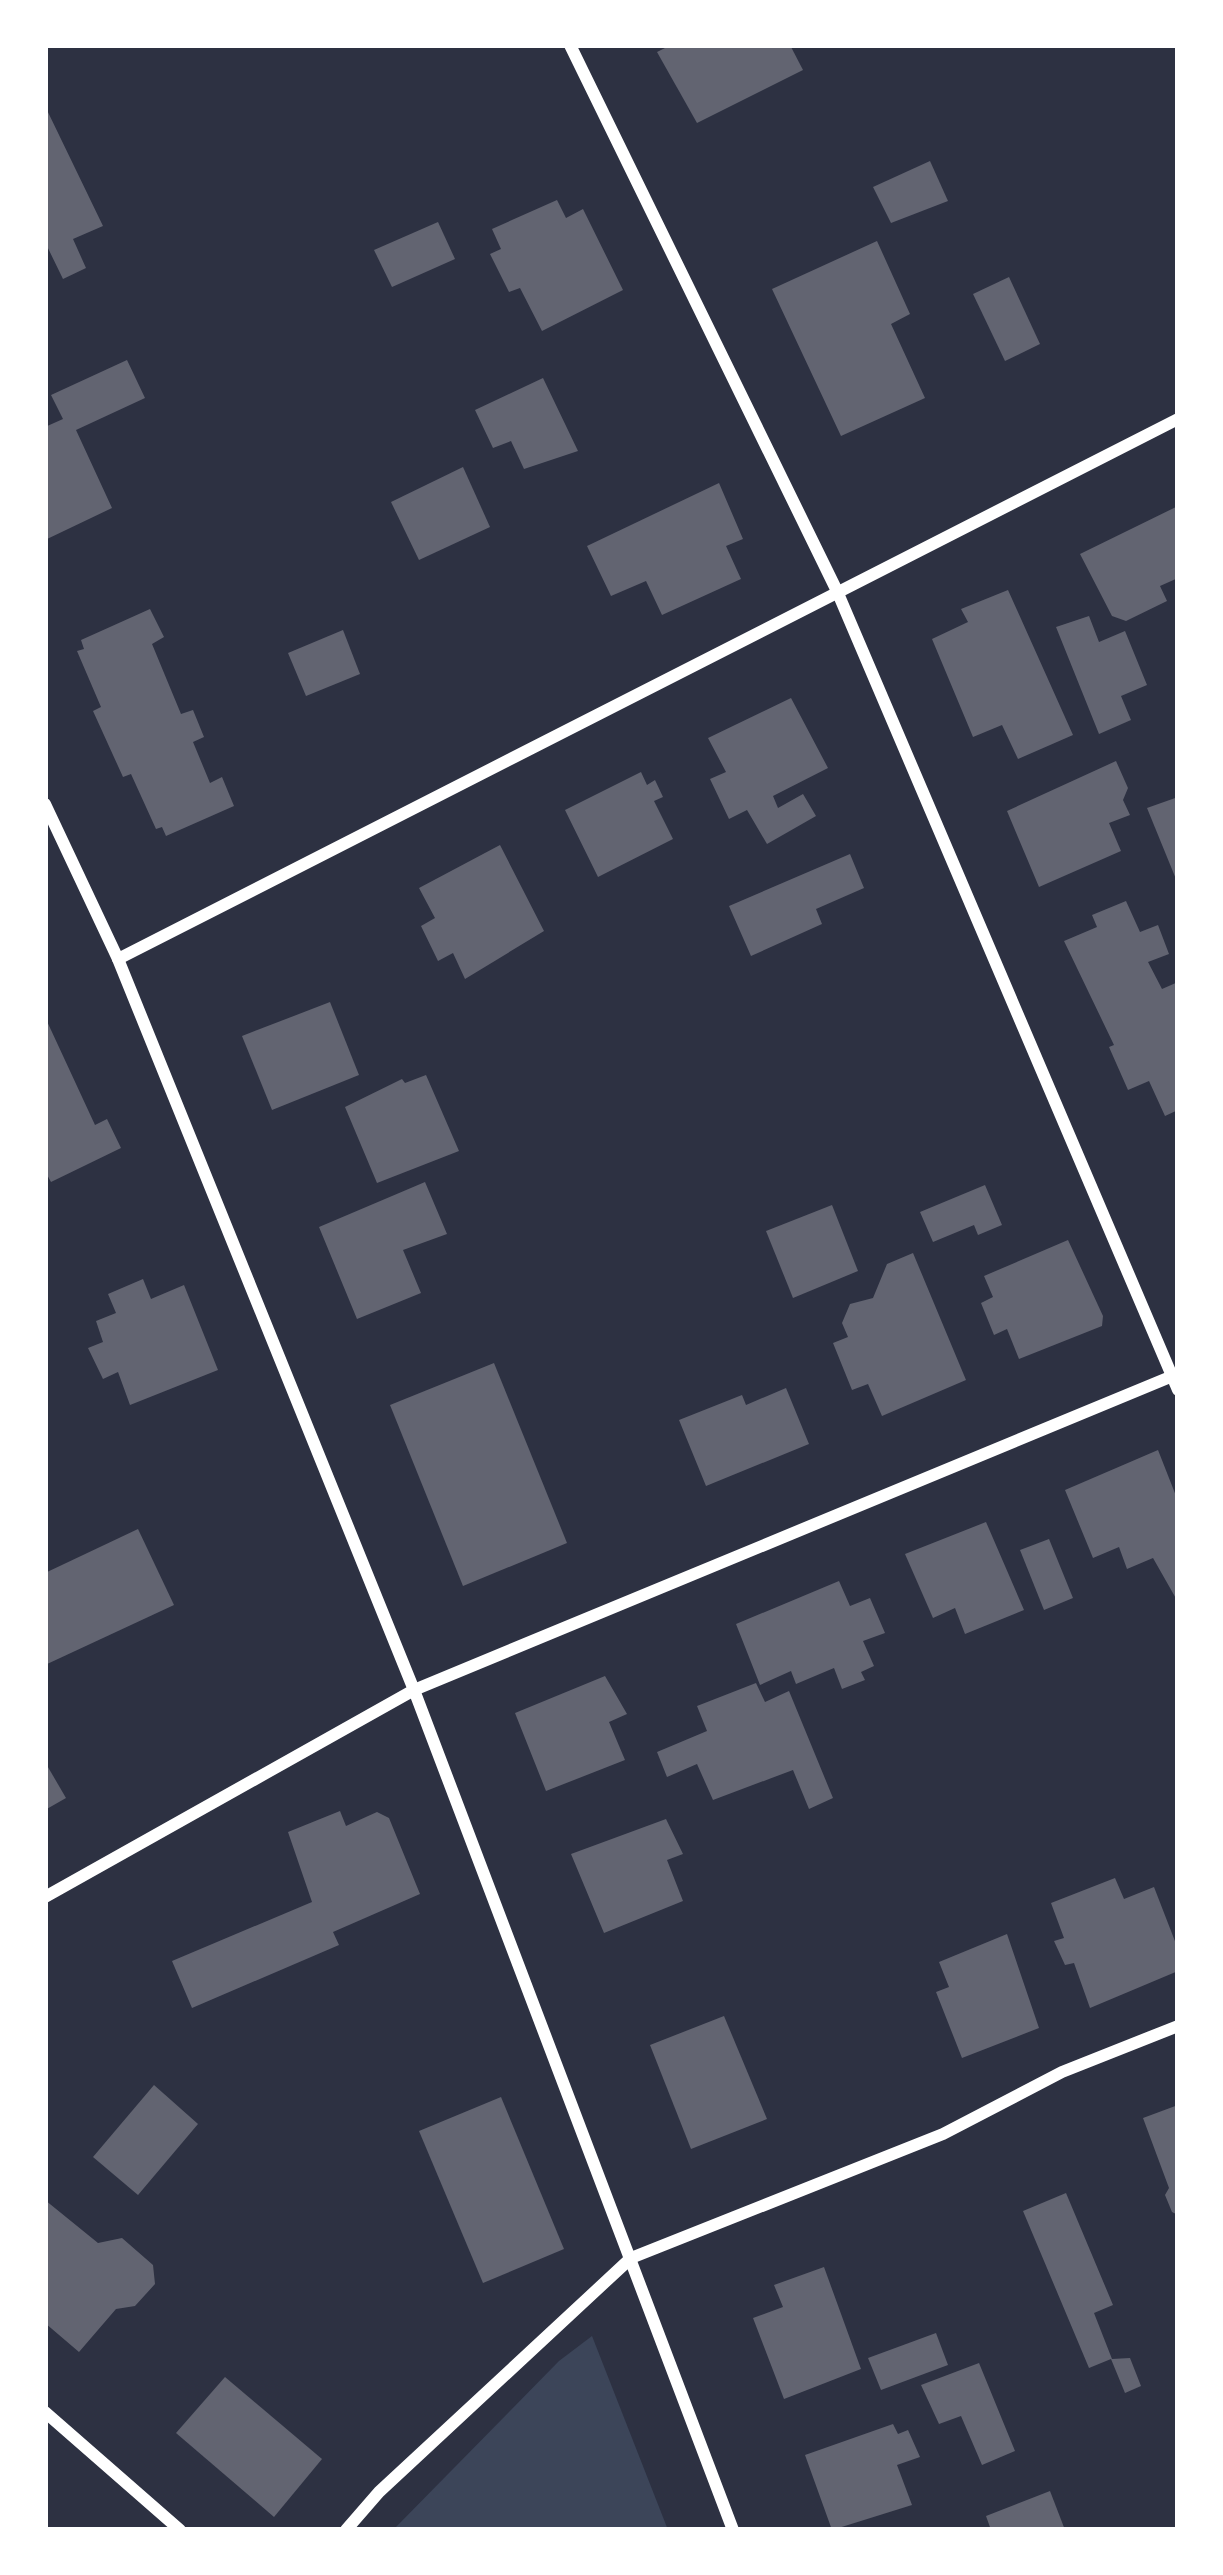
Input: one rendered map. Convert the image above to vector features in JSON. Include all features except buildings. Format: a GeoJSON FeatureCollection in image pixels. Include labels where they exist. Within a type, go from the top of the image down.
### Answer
{"type":"FeatureCollection","features":[{"type":"Feature","properties":{"kind":"street"},"geometry":{"type":"LineString","coordinates":[[45,1897],[414,1690],[1176,1380],[837,591],[570,45]]}},
{"type":"Feature","properties":{"kind":"street"},"geometry":{"type":"LineString","coordinates":[[118,959],[1178,419]]}},
{"type":"Feature","properties":{"kind":"street"},"geometry":{"type":"LineString","coordinates":[[45,804],[118,959],[414,1690],[733,2530]]}},
{"type":"Feature","properties":{"kind":"street"},"geometry":{"type":"LineString","coordinates":[[346,2530],[379,2492],[631,2258],[943,2134],[1062,2072],[1178,2026]]}},
{"type":"Feature","properties":{"kind":"street"},"geometry":{"type":"LineString","coordinates":[[45,2411],[180,2530]]}},
{"type":"Feature","properties":{"kind":"shaded area"},"geometry":{"type":"Polygon","coordinates":[[[592,2336],[668,2530],[393,2530],[559,2361],[592,2336]]]}}]}
